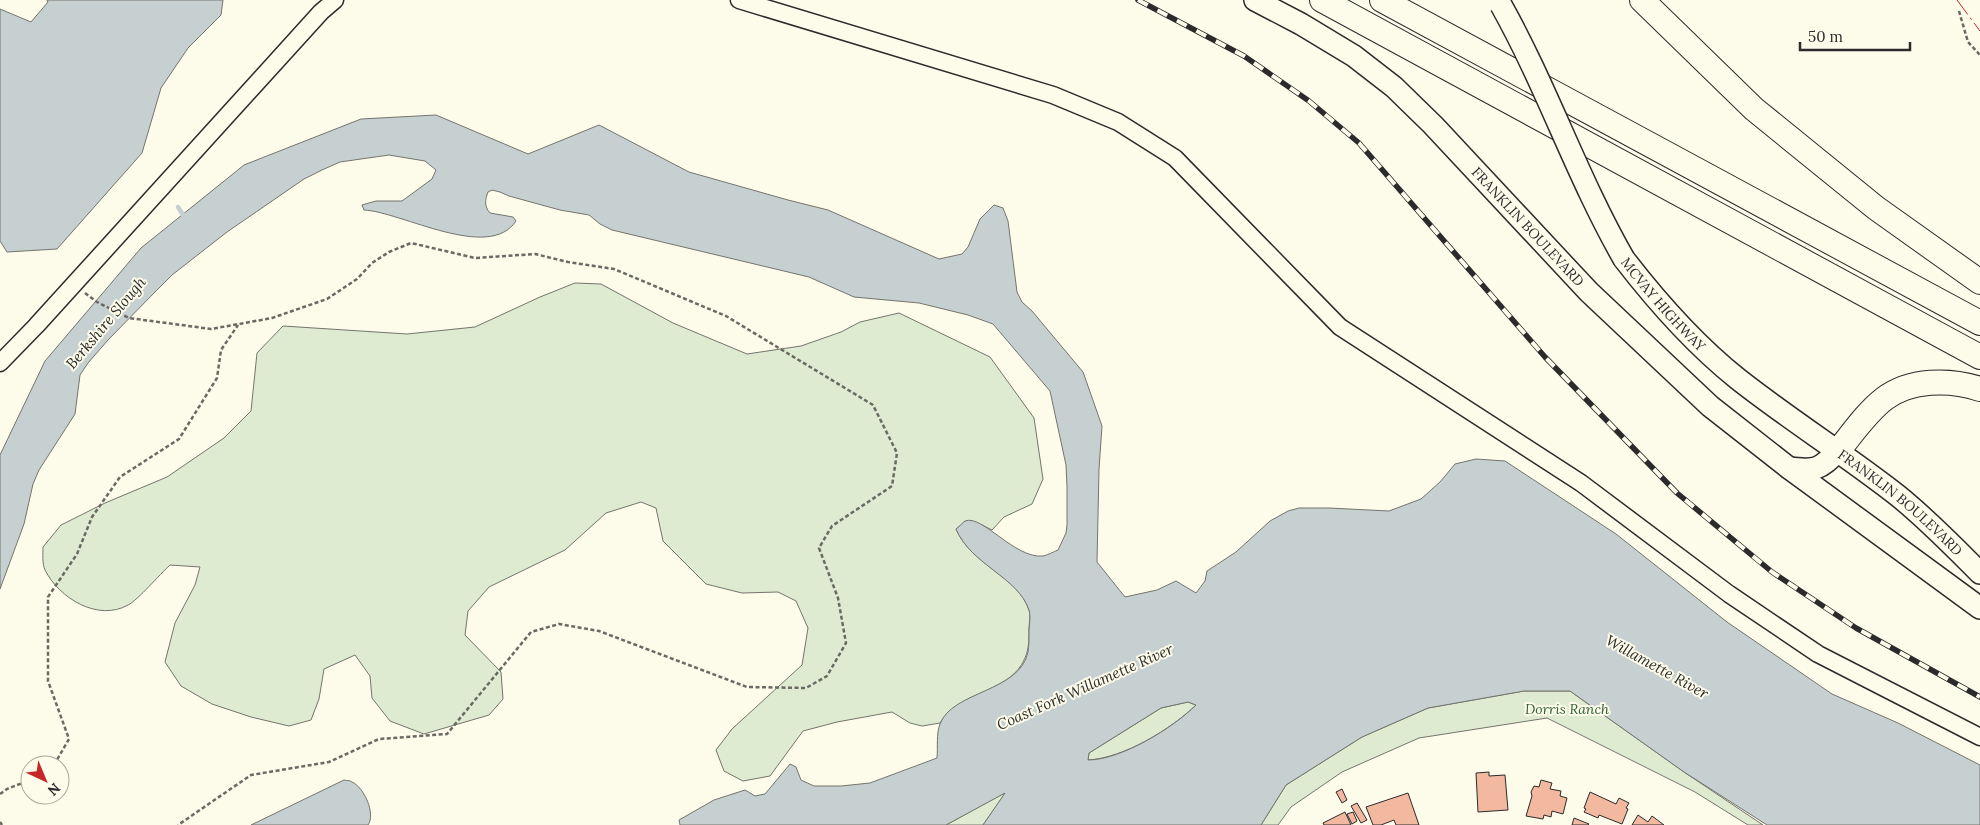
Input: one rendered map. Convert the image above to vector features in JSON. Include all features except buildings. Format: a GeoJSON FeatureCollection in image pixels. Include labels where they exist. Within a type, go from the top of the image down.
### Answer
{"type":"FeatureCollection","features":[{"type":"Feature","properties":{"kind":"highway"},"geometry":{"type":"LineString","coordinates":[[1322,0],[1980,357]]}},
{"type":"Feature","properties":{"kind":"highway"},"geometry":{"type":"LineString","coordinates":[[1382,0],[1980,323]]}},
{"type":"Feature","properties":{"kind":"highway"},"geometry":{"type":"LineString","coordinates":[[1642,0],[1754,109],[1876,208],[1980,282]]}},
{"type":"Feature","properties":{"kind":"highway"},"geometry":{"type":"LineString","coordinates":[[1838,451],[1885,399],[1910,387],[1939,382],[1966,384],[1980,389]]}},
{"type":"Feature","properties":{"kind":"main road","name":"FRANKLIN BOULEVARD"},"geometry":{"type":"LineString","coordinates":[[1254,0],[1300,24],[1354,56],[1394,87],[1433,124],[1589,292],[1710,406],[1790,468],[1980,608]]}},
{"type":"Feature","properties":{"kind":"main road","name":"MCVAY HIGHWAY"},"geometry":{"type":"LineString","coordinates":[[1499,3],[1524,46],[1602,220],[1624,259],[1679,326],[1738,379],[1838,451]]}},
{"type":"Feature","properties":{"kind":"main road","name":"FRANKLIN BOULEVARD"},"geometry":{"type":"LineString","coordinates":[[1790,468],[1813,470],[1821,467],[1838,451],[1898,495],[1938,529],[1980,573]]}},
{"type":"Feature","properties":{"kind":"lane"},"geometry":{"type":"LineString","coordinates":[[0,363],[36,326],[321,12],[335,0]]}},
{"type":"Feature","properties":{"kind":"lane"},"geometry":{"type":"LineString","coordinates":[[740,0],[1053,95],[1118,122],[1174,158],[1340,327],[1581,482],[1729,594],[1818,654],[1980,737]]}},
{"type":"Feature","properties":{"kind":"path"},"geometry":{"type":"LineString","coordinates":[[1959,11],[1968,42],[1980,55]]}},
{"type":"Feature","properties":{"kind":"path"},"geometry":{"type":"LineString","coordinates":[[97,302],[129,318],[211,329],[272,318],[327,299],[357,279],[372,263],[389,252],[412,243],[475,258],[535,254],[568,262],[614,269],[726,316],[872,404],[897,452],[892,486],[832,526],[820,548],[838,598],[846,643],[827,676],[806,688],[747,687],[599,631],[559,624],[530,632],[447,734],[379,739],[328,762],[251,775],[178,825]]}},
{"type":"Feature","properties":{"kind":"path"},"geometry":{"type":"LineString","coordinates":[[60,755],[69,739],[48,681],[48,597],[77,554],[92,517],[120,477],[179,439],[217,378],[221,350],[239,323]]}},
{"type":"Feature","properties":{"kind":"path"},"geometry":{"type":"LineString","coordinates":[[0,794],[20,784]]}},
{"type":"Feature","properties":{"kind":"green space"},"geometry":{"type":"Polygon","coordinates":[[[575,283],[601,284],[673,323],[747,354],[801,346],[841,332],[860,322],[899,313],[990,357],[1034,418],[1043,479],[1032,504],[1004,517],[992,530],[966,521],[956,529],[972,552],[1015,588],[1029,610],[1028,648],[1018,670],[997,686],[959,704],[948,712],[940,723],[922,726],[910,723],[892,712],[837,722],[803,731],[770,776],[743,781],[724,771],[716,750],[732,729],[802,665],[808,628],[796,601],[778,592],[742,593],[706,584],[663,541],[656,508],[641,502],[606,513],[565,550],[489,587],[468,611],[465,635],[501,672],[503,699],[489,715],[424,734],[390,721],[372,698],[370,676],[355,655],[324,669],[319,699],[311,720],[289,726],[251,717],[212,704],[181,686],[165,662],[175,623],[195,585],[200,567],[170,565],[143,593],[128,605],[116,610],[104,611],[92,609],[70,598],[51,580],[45,570],[43,547],[61,525],[105,503],[167,477],[224,438],[251,411],[257,353],[283,326],[407,334],[475,327],[575,283]]]}},
{"type":"Feature","properties":{"kind":"green space","name":"Dorris Ranch"},"geometry":{"type":"Polygon","coordinates":[[[1524,691],[1570,691],[1684,772],[1763,825],[1748,825],[1695,792],[1547,718],[1419,738],[1342,772],[1291,807],[1278,825],[1261,825],[1286,785],[1362,737],[1428,708],[1524,691]]]}},
{"type":"Feature","properties":{"kind":"green space"},"geometry":{"type":"Polygon","coordinates":[[[1188,702],[1196,705],[1174,723],[1146,741],[1117,754],[1088,760],[1089,753],[1161,708],[1188,702]]]}},
{"type":"Feature","properties":{"kind":"green space"},"geometry":{"type":"Polygon","coordinates":[[[1006,792],[983,825],[946,825],[1006,792]]]}},
{"type":"Feature","properties":{"kind":"water"},"geometry":{"type":"Polygon","coordinates":[[[47,0],[223,0],[221,15],[188,48],[161,88],[142,153],[57,249],[7,252],[0,241],[0,9],[31,22],[48,2],[47,0]]]}},
{"type":"Feature","properties":{"kind":"water"},"geometry":{"type":"Polygon","coordinates":[[[436,115],[528,154],[599,125],[689,172],[828,210],[939,259],[962,254],[968,247],[980,219],[994,205],[1003,208],[1008,221],[1017,292],[1022,302],[1032,311],[1083,372],[1102,426],[1097,562],[1125,597],[1157,590],[1176,581],[1196,593],[1205,581],[1207,571],[1236,552],[1270,521],[1288,511],[1299,508],[1329,508],[1389,511],[1421,499],[1440,482],[1455,464],[1476,459],[1505,461],[1616,534],[1727,622],[1832,694],[1898,723],[1980,765],[1980,825],[1767,825],[1684,772],[1570,691],[1524,691],[1428,708],[1362,737],[1286,785],[1261,825],[983,825],[1005,793],[946,825],[680,825],[679,820],[714,800],[745,790],[755,796],[765,794],[790,764],[796,767],[801,780],[814,786],[841,786],[870,783],[937,758],[939,728],[947,713],[958,704],[1000,684],[1013,675],[1022,665],[1028,652],[1029,610],[1015,588],[972,552],[956,529],[965,521],[972,521],[990,530],[1021,551],[1032,555],[1043,556],[1058,550],[1066,533],[1067,525],[1066,465],[1050,391],[993,324],[968,315],[919,303],[854,297],[809,277],[612,230],[600,224],[589,215],[560,210],[492,190],[488,192],[486,200],[490,213],[513,217],[516,221],[503,232],[486,237],[444,232],[364,210],[362,205],[376,201],[402,201],[432,179],[436,170],[425,161],[389,155],[340,162],[304,179],[227,232],[172,275],[108,340],[80,375],[75,414],[39,470],[33,484],[24,524],[0,589],[0,455],[45,361],[141,248],[244,165],[361,119],[436,115]],[[1188,702],[1161,708],[1089,753],[1088,760],[1101,759],[1131,749],[1160,733],[1196,705],[1188,702]]]}},
{"type":"Feature","properties":{"kind":"water"},"geometry":{"type":"Polygon","coordinates":[[[344,780],[350,781],[361,789],[368,801],[371,814],[368,825],[251,825],[344,780]]]}},
{"type":"Feature","properties":{"kind":"waterway","name":"Berkshire Slough"},"geometry":{"type":"LineString","coordinates":[[178,207],[185,218]]}},
{"type":"Feature","properties":{"kind":"railway"},"geometry":{"type":"LineString","coordinates":[[1138,0],[1244,56],[1309,101],[1359,143],[1545,357],[1677,493],[1772,572],[1856,628],[1980,697]]}},
{"type":"Feature","properties":{"kind":"power"},"geometry":{"type":"LineString","coordinates":[[1957,0],[1980,31]]}},
{"type":"Feature","properties":{"kind":"water label","name":"Willamette River"},"geometry":{"type":"Point","coordinates":[1657,667]}},
{"type":"Feature","properties":{"kind":"water label","name":"Coast Fork Willamette River"},"geometry":{"type":"Point","coordinates":[1085,687]}}]}
